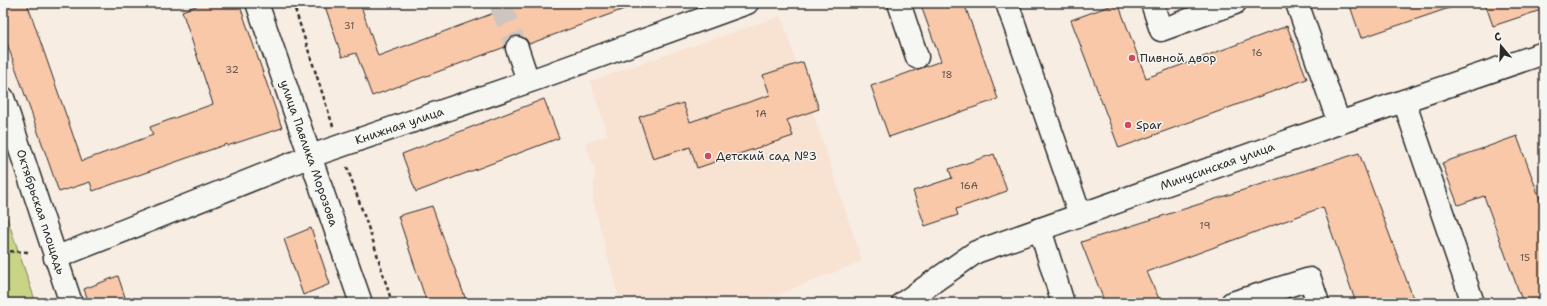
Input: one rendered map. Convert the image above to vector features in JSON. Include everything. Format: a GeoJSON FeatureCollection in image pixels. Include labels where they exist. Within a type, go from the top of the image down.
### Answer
{"type":"FeatureCollection","features":[{"type":"Feature","properties":{"kind":"street","name":"улица Павлика Морозова"},"geometry":{"type":"LineString","coordinates":[[257,3],[361,303]]}},
{"type":"Feature","properties":{"kind":"street","name":"Книжная улица"},"geometry":{"type":"LineString","coordinates":[[54,255],[311,156],[747,3]]}},
{"type":"Feature","properties":{"kind":"street"},"geometry":{"type":"LineString","coordinates":[[899,3],[917,57]]}},
{"type":"Feature","properties":{"kind":"street"},"geometry":{"type":"LineString","coordinates":[[1007,3],[1080,215]]}},
{"type":"Feature","properties":{"kind":"street"},"geometry":{"type":"LineString","coordinates":[[1152,3],[1161,30],[1235,3]]}},
{"type":"Feature","properties":{"kind":"street"},"geometry":{"type":"LineString","coordinates":[[1297,3],[1339,123]]}},
{"type":"Feature","properties":{"kind":"street"},"geometry":{"type":"LineString","coordinates":[[517,48],[528,81]]}},
{"type":"Feature","properties":{"kind":"street","name":"Минусинская улица"},"geometry":{"type":"LineString","coordinates":[[903,303],[976,252],[1339,123],[1544,53]]}},
{"type":"Feature","properties":{"kind":"street","name":"Октябрьская площадь"},"geometry":{"type":"LineString","coordinates":[[3,98],[71,303]]}},
{"type":"Feature","properties":{"kind":"street"},"geometry":{"type":"LineString","coordinates":[[1404,101],[1473,303]]}},
{"type":"Feature","properties":{"kind":"street"},"geometry":{"type":"LineString","coordinates":[[1040,229],[1063,303]]}},
{"type":"Feature","properties":{"kind":"street"},"geometry":{"type":"LineString","coordinates":[[1232,303],[1310,279],[1318,303]]}},
{"type":"Feature","properties":{"kind":"path"},"geometry":{"type":"LineString","coordinates":[[293,3],[340,147],[373,241],[392,303]]}},
{"type":"Feature","properties":{"kind":"path"},"geometry":{"type":"LineString","coordinates":[[3,251],[54,255]]}},
{"type":"Feature","properties":{"kind":"shaded area","name":"Детский сад №3"},"geometry":{"type":"Polygon","coordinates":[[[781,16],[862,261],[774,296],[740,303],[620,303],[593,200],[595,169],[585,143],[608,135],[590,81],[781,16]]]}},
{"type":"Feature","properties":{"kind":"green space"},"geometry":{"type":"Polygon","coordinates":[[[3,206],[36,303],[3,303],[3,206]]]}},
{"type":"Feature","properties":{"kind":"building"},"geometry":{"type":"Polygon","coordinates":[[[3,3],[27,3],[82,161],[153,135],[150,127],[213,104],[182,11],[204,3],[239,3],[282,128],[227,146],[227,144],[93,191],[90,182],[59,192],[3,32],[3,3]]]}},
{"type":"Feature","properties":{"kind":"building"},"geometry":{"type":"Polygon","coordinates":[[[324,3],[360,3],[378,56],[494,13],[490,3],[634,3],[635,5],[529,44],[526,39],[520,36],[513,36],[507,40],[505,47],[372,96],[356,53],[342,57],[324,3]]]}},
{"type":"Feature","properties":{"kind":"building"},"geometry":{"type":"Polygon","coordinates":[[[920,3],[964,3],[998,99],[889,137],[871,86],[941,61],[920,3]]]}},
{"type":"Feature","properties":{"kind":"building"},"geometry":{"type":"Polygon","coordinates":[[[1118,3],[1146,78],[1287,26],[1307,79],[1119,148],[1071,20],[1118,3]]]}},
{"type":"Feature","properties":{"kind":"building"},"geometry":{"type":"Polygon","coordinates":[[[1349,3],[1454,3],[1455,6],[1361,38],[1349,3]]]}},
{"type":"Feature","properties":{"kind":"building"},"geometry":{"type":"Polygon","coordinates":[[[1485,3],[1544,3],[1544,9],[1493,26],[1485,3]]]}},
{"type":"Feature","properties":{"kind":"building"},"geometry":{"type":"Polygon","coordinates":[[[803,62],[819,109],[787,120],[793,136],[697,168],[690,147],[653,159],[639,117],[683,103],[690,122],[770,95],[763,75],[803,62]]]}},
{"type":"Feature","properties":{"kind":"building"},"geometry":{"type":"Polygon","coordinates":[[[544,99],[559,138],[416,192],[402,154],[544,99]]]}},
{"type":"Feature","properties":{"kind":"building"},"geometry":{"type":"Polygon","coordinates":[[[1517,136],[1544,210],[1544,303],[1523,303],[1484,196],[1458,205],[1442,163],[1517,136]]]}},
{"type":"Feature","properties":{"kind":"building"},"geometry":{"type":"Polygon","coordinates":[[[1359,153],[1415,303],[1356,303],[1323,207],[1147,272],[1161,303],[1105,303],[1081,242],[1359,153]]]}},
{"type":"Feature","properties":{"kind":"building"},"geometry":{"type":"Polygon","coordinates":[[[994,154],[1007,191],[956,209],[958,215],[925,226],[913,191],[952,178],[949,169],[994,154]]]}},
{"type":"Feature","properties":{"kind":"building"},"geometry":{"type":"Polygon","coordinates":[[[432,206],[467,303],[427,303],[398,216],[432,206]]]}},
{"type":"Feature","properties":{"kind":"building"},"geometry":{"type":"Polygon","coordinates":[[[311,228],[330,284],[303,295],[284,239],[311,228]]]}},
{"type":"Feature","properties":{"kind":"building"},"geometry":{"type":"Polygon","coordinates":[[[118,276],[127,303],[89,303],[84,289],[118,276]]]}},
{"type":"Feature","properties":{"kind":"tunnel"},"geometry":{"type":"LineString","coordinates":[[500,3],[517,48]]}},
{"type":"Feature","properties":{"kind":"place","name":"Пивной двор"},"geometry":{"type":"Point","coordinates":[1132,58]}},
{"type":"Feature","properties":{"kind":"place","name":"Spar"},"geometry":{"type":"Point","coordinates":[1128,125]}},
{"type":"Feature","properties":{"kind":"place","name":"Детский сад №3"},"geometry":{"type":"Point","coordinates":[708,156]}}]}
